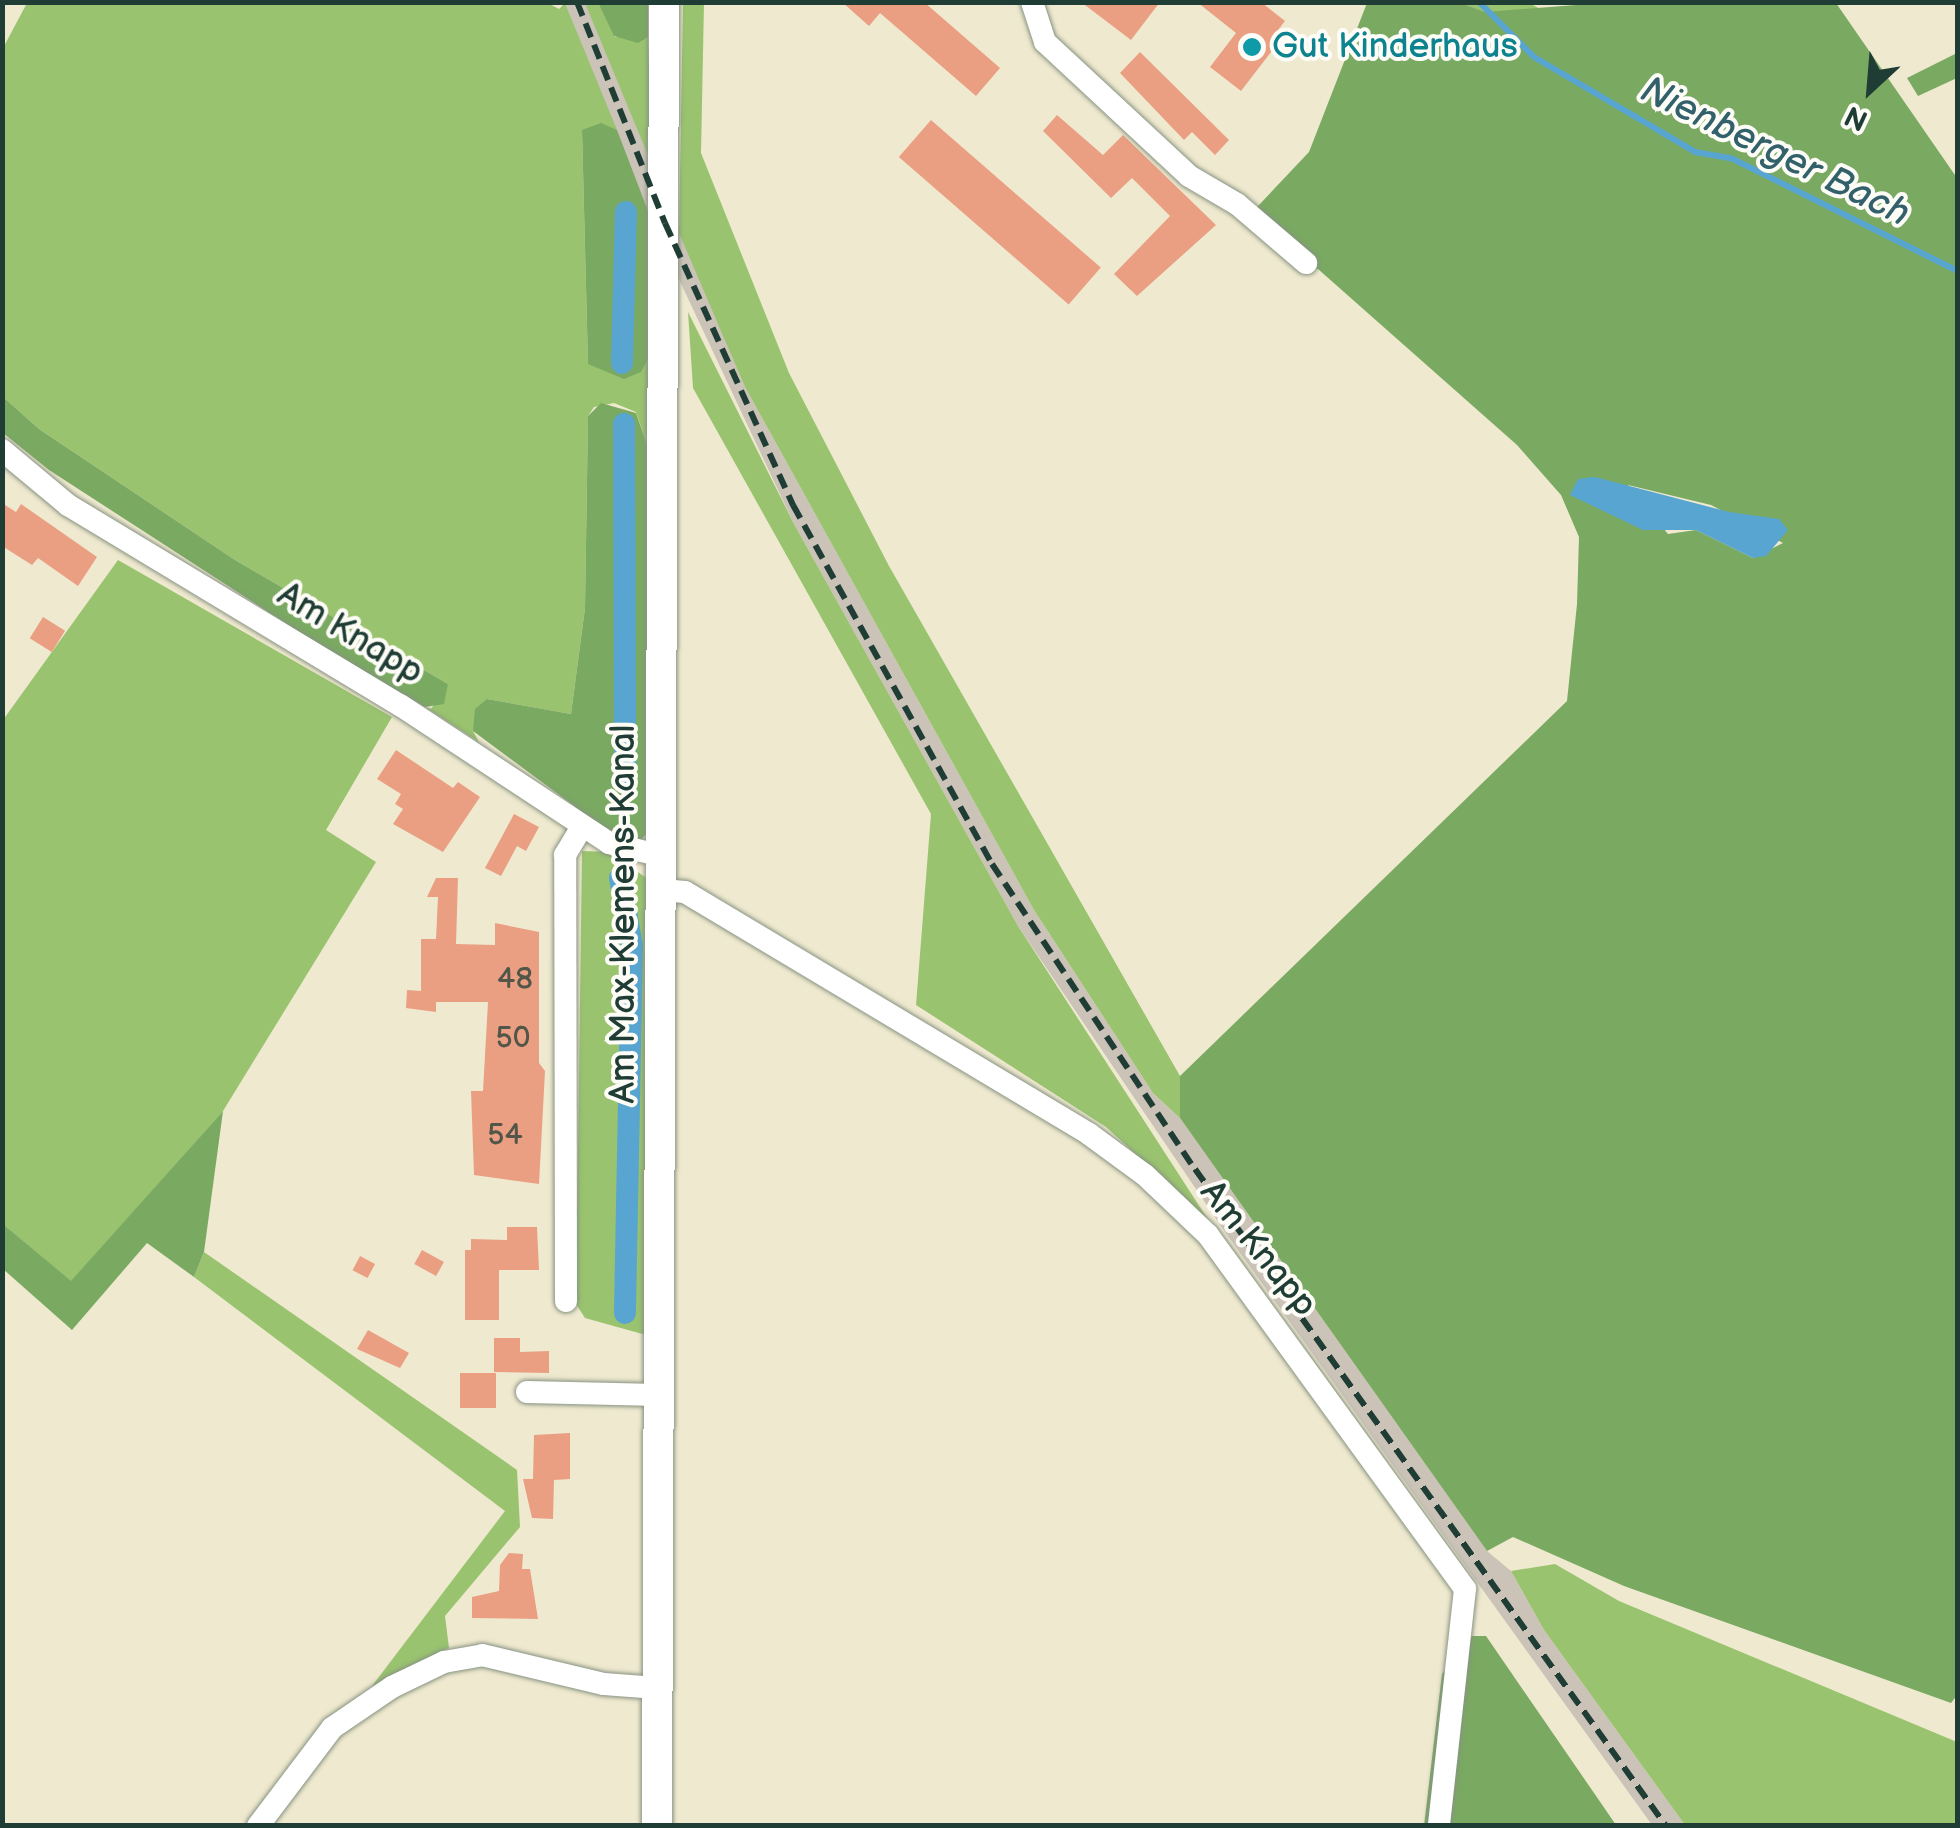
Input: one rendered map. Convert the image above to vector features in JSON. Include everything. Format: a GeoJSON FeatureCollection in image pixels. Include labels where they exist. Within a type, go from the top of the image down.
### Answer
{"type":"FeatureCollection","features":[{"type":"Feature","properties":{"kind":"main road","name":"Am Max-Klemens-Kanal"},"geometry":{"type":"LineString","coordinates":[[657,1826],[653,1395],[662,890],[664,2]]}},
{"type":"Feature","properties":{"kind":"street"},"geometry":{"type":"LineString","coordinates":[[1032,2],[1045,42],[1189,176],[1237,204],[1306,263]]}},
{"type":"Feature","properties":{"kind":"street","name":"Am Knapp"},"geometry":{"type":"LineString","coordinates":[[5,457],[68,505],[400,705],[609,844],[662,856]]}},
{"type":"Feature","properties":{"kind":"street","name":"Am Max-Klemens-Kanal"},"geometry":{"type":"LineString","coordinates":[[566,1300],[566,855],[582,827]]}},
{"type":"Feature","properties":{"kind":"street","name":"Am Knapp"},"geometry":{"type":"LineString","coordinates":[[662,890],[685,892],[1089,1134],[1171,1197],[1230,1261],[1465,1588],[1438,1826]]}},
{"type":"Feature","properties":{"kind":"street"},"geometry":{"type":"LineString","coordinates":[[528,1392],[653,1395]]}},
{"type":"Feature","properties":{"kind":"street"},"geometry":{"type":"LineString","coordinates":[[258,1826],[332,1728],[392,1687],[444,1662],[482,1655],[604,1684],[657,1688]]}},
{"type":"Feature","properties":{"kind":"shaded area"},"geometry":{"type":"Polygon","coordinates":[[[565,3],[586,3],[745,387],[1034,910],[1153,1093],[1180,1118],[1487,1551],[1511,1571],[1544,1630],[1685,1825],[1652,1825],[1225,1232],[1018,926],[794,524],[653,224],[565,3]]]}},
{"type":"Feature","properties":{"kind":"green space"},"geometry":{"type":"Polygon","coordinates":[[[546,2],[559,9],[565,3],[617,130],[582,130],[588,364],[649,357],[649,450],[636,412],[614,403],[594,407],[588,416],[585,608],[571,714],[487,699],[473,731],[479,742],[425,707],[431,709],[448,684],[235,560],[39,429],[2,396],[2,50],[27,3],[546,2]]]}},
{"type":"Feature","properties":{"kind":"green space"},"geometry":{"type":"Polygon","coordinates":[[[1615,2],[1836,3],[1957,178],[1958,1694],[1951,1703],[1624,1586],[1513,1537],[1487,1551],[1180,1118],[1180,1076],[1567,701],[1579,537],[1561,495],[1517,445],[1318,269],[1298,265],[1242,223],[1309,152],[1367,3],[1461,3],[1485,12],[1615,2]],[[1628,485],[1668,534],[1696,530],[1753,558],[1783,543],[1711,505],[1628,485]]]}},
{"type":"Feature","properties":{"kind":"green space"},"geometry":{"type":"Polygon","coordinates":[[[585,3],[598,3],[615,37],[648,37],[652,165],[585,3]]]}},
{"type":"Feature","properties":{"kind":"green space"},"geometry":{"type":"Polygon","coordinates":[[[598,3],[648,3],[648,37],[638,43],[614,36],[598,3]]]}},
{"type":"Feature","properties":{"kind":"green space"},"geometry":{"type":"Polygon","coordinates":[[[683,3],[704,3],[701,153],[789,373],[889,566],[1180,1076],[1180,1118],[1153,1093],[1034,910],[745,387],[679,233],[683,3]]]}},
{"type":"Feature","properties":{"kind":"green space"},"geometry":{"type":"Polygon","coordinates":[[[1461,3],[1529,3],[1546,12],[1484,12],[1461,3]]]}},
{"type":"Feature","properties":{"kind":"green space"},"geometry":{"type":"Polygon","coordinates":[[[1957,53],[1957,78],[1918,96],[1907,78],[1957,53]]]}},
{"type":"Feature","properties":{"kind":"green space"},"geometry":{"type":"Polygon","coordinates":[[[601,123],[617,130],[653,224],[649,357],[641,372],[624,379],[588,364],[582,130],[601,123]]]}},
{"type":"Feature","properties":{"kind":"green space"},"geometry":{"type":"Polygon","coordinates":[[[688,312],[794,524],[1018,926],[1209,1221],[1106,1127],[916,1005],[931,814],[693,388],[688,312]]]}},
{"type":"Feature","properties":{"kind":"green space"},"geometry":{"type":"Polygon","coordinates":[[[2,396],[39,429],[235,560],[448,684],[444,704],[425,707],[313,641],[49,470],[3,433],[2,396]]]}},
{"type":"Feature","properties":{"kind":"green space"},"geometry":{"type":"Polygon","coordinates":[[[601,403],[636,413],[649,450],[647,833],[641,840],[608,831],[473,731],[475,709],[487,699],[571,714],[585,608],[588,416],[601,403]]]}},
{"type":"Feature","properties":{"kind":"green space"},"geometry":{"type":"Polygon","coordinates":[[[118,560],[392,717],[326,830],[376,862],[223,1111],[71,1282],[3,1224],[3,720],[118,560]]]}},
{"type":"Feature","properties":{"kind":"green space"},"geometry":{"type":"Polygon","coordinates":[[[582,851],[610,852],[649,880],[646,1335],[585,1318],[576,1304],[582,851]]]}},
{"type":"Feature","properties":{"kind":"green space"},"geometry":{"type":"Polygon","coordinates":[[[223,1111],[204,1252],[194,1277],[147,1243],[72,1330],[3,1269],[3,1224],[71,1281],[223,1111]]]}},
{"type":"Feature","properties":{"kind":"green space"},"geometry":{"type":"Polygon","coordinates":[[[204,1252],[517,1470],[520,1527],[445,1616],[449,1648],[372,1686],[505,1511],[194,1277],[204,1252]]]}},
{"type":"Feature","properties":{"kind":"green space"},"geometry":{"type":"Polygon","coordinates":[[[1555,1564],[1619,1601],[1957,1742],[1957,1825],[1685,1825],[1544,1630],[1511,1571],[1555,1564]]]}},
{"type":"Feature","properties":{"kind":"green space"},"geometry":{"type":"Polygon","coordinates":[[[1472,1636],[1486,1636],[1616,1825],[1424,1826],[1442,1674],[1472,1636]]]}},
{"type":"Feature","properties":{"kind":"water"},"geometry":{"type":"Polygon","coordinates":[[[1595,477],[1729,512],[1779,519],[1788,530],[1766,556],[1753,558],[1696,530],[1643,530],[1570,495],[1578,479],[1595,477]]]}},
{"type":"Feature","properties":{"kind":"building"},"geometry":{"type":"Polygon","coordinates":[[[842,2],[924,2],[1000,68],[976,96],[880,13],[869,26],[842,2]]]}},
{"type":"Feature","properties":{"kind":"building"},"geometry":{"type":"Polygon","coordinates":[[[1081,2],[1160,2],[1131,40],[1081,2]]]}},
{"type":"Feature","properties":{"kind":"building","name":"Gut Kinderhaus"},"geometry":{"type":"Polygon","coordinates":[[[1197,2],[1261,2],[1285,21],[1278,30],[1284,35],[1241,91],[1210,67],[1236,33],[1197,2]]]}},
{"type":"Feature","properties":{"kind":"building"},"geometry":{"type":"Polygon","coordinates":[[[1140,52],[1229,140],[1215,155],[1192,132],[1184,140],[1120,73],[1140,52]]]}},
{"type":"Feature","properties":{"kind":"building"},"geometry":{"type":"Polygon","coordinates":[[[1057,115],[1103,155],[1123,135],[1216,225],[1137,296],[1114,274],[1170,216],[1132,178],[1111,198],[1043,131],[1057,115]]]}},
{"type":"Feature","properties":{"kind":"building"},"geometry":{"type":"Polygon","coordinates":[[[931,120],[1101,268],[1069,305],[899,157],[931,120]]]}},
{"type":"Feature","properties":{"kind":"building"},"geometry":{"type":"Polygon","coordinates":[[[2,503],[16,512],[21,504],[97,557],[78,586],[38,558],[32,565],[2,546],[2,503]]]}},
{"type":"Feature","properties":{"kind":"building"},"geometry":{"type":"Polygon","coordinates":[[[43,617],[65,631],[52,652],[30,638],[43,617]]]}},
{"type":"Feature","properties":{"kind":"building"},"geometry":{"type":"Polygon","coordinates":[[[396,750],[453,788],[458,782],[480,797],[443,852],[393,824],[403,809],[395,804],[401,794],[377,779],[396,750]]]}},
{"type":"Feature","properties":{"kind":"building"},"geometry":{"type":"Polygon","coordinates":[[[514,814],[539,827],[526,851],[517,846],[501,876],[485,868],[514,814]]]}},
{"type":"Feature","properties":{"kind":"building"},"geometry":{"type":"Polygon","coordinates":[[[436,878],[458,878],[456,944],[495,945],[495,923],[539,932],[539,1063],[545,1071],[539,1184],[474,1175],[471,1091],[483,1091],[488,1002],[436,1002],[436,1012],[406,1008],[407,990],[421,991],[421,939],[436,939],[438,897],[427,897],[436,878]]]}},
{"type":"Feature","properties":{"kind":"building"},"geometry":{"type":"Polygon","coordinates":[[[507,1227],[537,1227],[539,1270],[499,1270],[499,1320],[465,1320],[465,1250],[471,1250],[471,1239],[507,1240],[507,1227]]]}},
{"type":"Feature","properties":{"kind":"building"},"geometry":{"type":"Polygon","coordinates":[[[422,1250],[444,1262],[436,1276],[414,1264],[422,1250]]]}},
{"type":"Feature","properties":{"kind":"building"},"geometry":{"type":"Polygon","coordinates":[[[360,1256],[375,1264],[367,1278],[352,1270],[360,1256]]]}},
{"type":"Feature","properties":{"kind":"building"},"geometry":{"type":"Polygon","coordinates":[[[368,1330],[409,1353],[400,1368],[357,1349],[368,1330]]]}},
{"type":"Feature","properties":{"kind":"building"},"geometry":{"type":"Polygon","coordinates":[[[494,1338],[520,1338],[520,1352],[549,1351],[549,1373],[494,1372],[494,1338]]]}},
{"type":"Feature","properties":{"kind":"building"},"geometry":{"type":"Polygon","coordinates":[[[460,1373],[496,1373],[496,1408],[460,1408],[460,1373]]]}},
{"type":"Feature","properties":{"kind":"building"},"geometry":{"type":"Polygon","coordinates":[[[570,1433],[570,1479],[554,1480],[553,1519],[532,1518],[523,1479],[533,1479],[534,1435],[570,1433]]]}},
{"type":"Feature","properties":{"kind":"building"},"geometry":{"type":"Polygon","coordinates":[[[509,1553],[523,1554],[522,1569],[530,1569],[538,1619],[472,1618],[472,1597],[499,1591],[500,1565],[509,1553]]]}},
{"type":"Feature","properties":{"kind":"waterway","name":"Nienberger Bach"},"geometry":{"type":"LineString","coordinates":[[1479,2],[1534,57],[1695,152],[1733,159],[1958,271]]}},
{"type":"Feature","properties":{"kind":"waterway"},"geometry":{"type":"LineString","coordinates":[[622,363],[626,212]]}},
{"type":"Feature","properties":{"kind":"waterway"},"geometry":{"type":"LineString","coordinates":[[624,424],[625,781]]}},
{"type":"Feature","properties":{"kind":"waterway"},"geometry":{"type":"LineString","coordinates":[[620,878],[632,946],[625,1313]]}},
{"type":"Feature","properties":{"kind":"railway"},"geometry":{"type":"LineString","coordinates":[[577,2],[665,223],[793,505],[992,864],[1195,1169],[1666,1826]]}},
{"type":"Feature","properties":{"kind":"place","name":"Gut Kinderhaus"},"geometry":{"type":"Point","coordinates":[1252,47]}}]}
